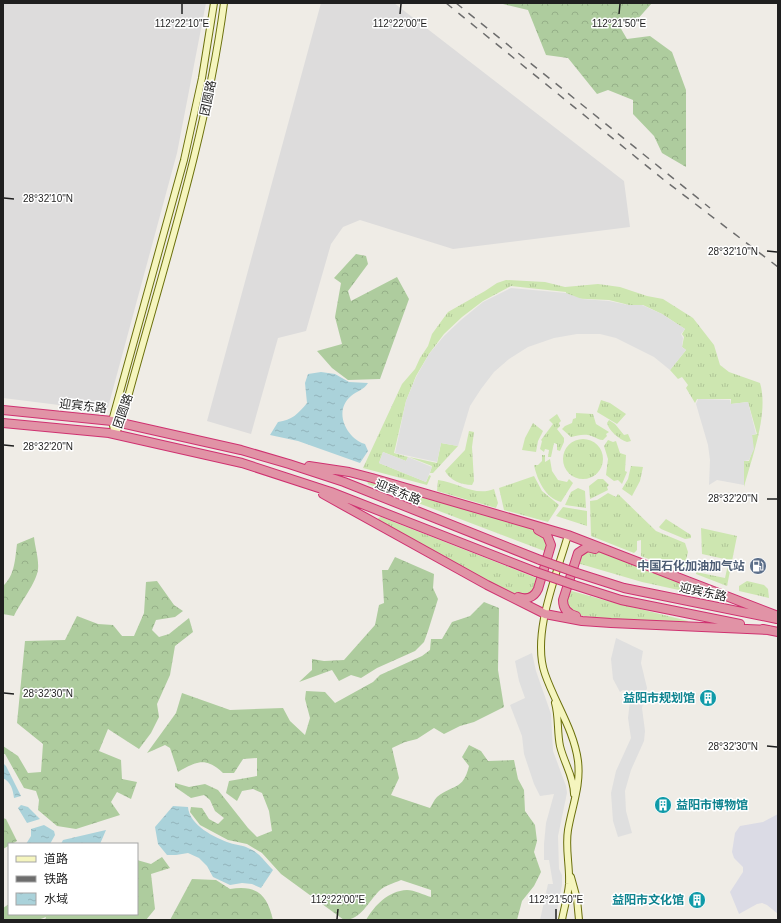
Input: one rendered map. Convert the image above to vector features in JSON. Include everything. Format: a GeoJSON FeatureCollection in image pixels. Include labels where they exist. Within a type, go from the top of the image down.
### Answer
{"type":"FeatureCollection","features":[{"type":"Feature","properties":{"kind":"highway","name":"迎宾东路"},"geometry":{"type":"LineString","coordinates":[[3,410],[112,421],[241,450],[344,482],[540,560],[624,588],[778,620]]}},
{"type":"Feature","properties":{"kind":"highway","name":"迎宾东路"},"geometry":{"type":"LineString","coordinates":[[3,423],[115,434],[242,463],[331,492],[536,572],[574,585],[622,600],[778,632]]}},
{"type":"Feature","properties":{"kind":"highway"},"geometry":{"type":"LineString","coordinates":[[289,464],[349,472],[568,535],[778,616]]}},
{"type":"Feature","properties":{"kind":"highway"},"geometry":{"type":"LineString","coordinates":[[303,483],[487,585],[545,614],[582,621],[769,630]]}},
{"type":"Feature","properties":{"kind":"highway"},"geometry":{"type":"LineString","coordinates":[[487,585],[524,599],[536,593],[551,545],[550,540],[544,532],[514,519]]}},
{"type":"Feature","properties":{"kind":"highway"},"geometry":{"type":"LineString","coordinates":[[611,623],[573,616],[565,609],[563,600],[576,556],[582,549],[587,547],[631,559]]}},
{"type":"Feature","properties":{"kind":"street","name":"团圆路"},"geometry":{"type":"LineString","coordinates":[[115,434],[112,421],[184,160],[202,78],[214,3]]}},
{"type":"Feature","properties":{"kind":"street","name":"团圆路"},"geometry":{"type":"LineString","coordinates":[[115,434],[122,423],[193,163],[219,44],[224,3]]}},
{"type":"Feature","properties":{"kind":"street"},"geometry":{"type":"LineString","coordinates":[[562,920],[569,884],[566,849],[568,830],[579,782],[576,749],[545,673],[541,656],[541,631],[568,535]]}},
{"type":"Feature","properties":{"kind":"street"},"geometry":{"type":"LineString","coordinates":[[551,686],[559,719],[559,744],[563,758],[573,780],[575,802]]}},
{"type":"Feature","properties":{"kind":"street"},"geometry":{"type":"LineString","coordinates":[[568,870],[577,899],[579,920]]}},
{"type":"Feature","properties":{"kind":"shaded area"},"geometry":{"type":"Polygon","coordinates":[[[3,3],[206,3],[177,153],[107,411],[3,398],[3,3]]]}},
{"type":"Feature","properties":{"kind":"shaded area"},"geometry":{"type":"Polygon","coordinates":[[[321,3],[394,3],[624,181],[630,227],[453,249],[360,220],[343,227],[331,244],[306,331],[278,338],[251,434],[207,421],[321,3]]]}},
{"type":"Feature","properties":{"kind":"shaded area"},"geometry":{"type":"Polygon","coordinates":[[[511,288],[566,293],[582,299],[609,301],[628,305],[642,305],[662,314],[685,329],[681,334],[683,338],[682,347],[686,350],[670,370],[654,357],[616,338],[600,334],[577,334],[554,338],[528,347],[509,359],[494,372],[481,389],[470,406],[458,446],[441,443],[437,462],[395,453],[406,401],[416,377],[429,354],[444,336],[483,302],[511,288]]]}},
{"type":"Feature","properties":{"kind":"shaded area"},"geometry":{"type":"Polygon","coordinates":[[[698,399],[730,400],[731,404],[748,402],[756,434],[752,435],[754,449],[749,460],[744,461],[744,485],[717,480],[709,485],[710,460],[708,445],[696,404],[698,399]]]}},
{"type":"Feature","properties":{"kind":"shaded area"},"geometry":{"type":"Polygon","coordinates":[[[383,452],[406,461],[408,457],[432,467],[426,482],[379,463],[383,452]]]}},
{"type":"Feature","properties":{"kind":"shaded area"},"geometry":{"type":"Polygon","coordinates":[[[616,638],[643,651],[641,663],[647,688],[642,708],[645,731],[644,741],[631,770],[625,791],[626,811],[632,833],[618,837],[613,821],[611,793],[616,771],[631,738],[628,718],[631,692],[623,690],[620,692],[613,679],[611,659],[616,638]]]}},
{"type":"Feature","properties":{"kind":"shaded area"},"geometry":{"type":"Polygon","coordinates":[[[532,653],[536,671],[551,714],[553,751],[566,786],[567,793],[558,836],[559,869],[562,875],[562,885],[555,920],[540,920],[548,884],[553,884],[549,860],[544,860],[544,844],[546,823],[554,794],[540,796],[534,784],[524,754],[522,736],[510,705],[525,698],[519,681],[515,661],[532,653]]]}},
{"type":"Feature","properties":{"kind":"shaded area"},"geometry":{"type":"Polygon","coordinates":[[[778,814],[778,914],[762,903],[757,904],[739,914],[730,892],[743,872],[743,867],[734,858],[732,852],[735,833],[740,826],[763,822],[778,814]]]}},
{"type":"Feature","properties":{"kind":"green space"},"geometry":{"type":"Polygon","coordinates":[[[499,3],[652,3],[635,22],[620,20],[620,27],[627,39],[650,36],[672,52],[686,90],[686,167],[662,153],[654,136],[633,114],[633,100],[608,90],[597,94],[568,58],[546,55],[528,10],[499,3]]]}},
{"type":"Feature","properties":{"kind":"green space"},"geometry":{"type":"Polygon","coordinates":[[[356,254],[366,256],[368,264],[348,291],[351,301],[397,277],[409,299],[380,379],[348,380],[332,368],[317,351],[342,344],[335,317],[341,283],[334,278],[356,254]]]}},
{"type":"Feature","properties":{"kind":"green space"},"geometry":{"type":"Polygon","coordinates":[[[506,280],[545,282],[565,287],[598,284],[620,287],[647,296],[663,299],[693,318],[714,345],[720,365],[729,372],[760,383],[762,395],[761,421],[744,487],[744,461],[749,461],[753,449],[752,435],[757,434],[748,402],[731,404],[731,399],[697,399],[695,403],[686,388],[688,385],[682,377],[678,379],[670,370],[686,350],[682,347],[684,337],[682,334],[685,329],[662,314],[643,305],[629,305],[609,300],[566,298],[566,292],[511,286],[483,301],[462,317],[444,334],[429,354],[416,376],[406,401],[394,453],[408,457],[406,461],[383,452],[379,463],[426,482],[429,475],[431,476],[427,485],[363,468],[402,384],[415,369],[428,346],[432,334],[448,312],[497,283],[506,280]]]}},
{"type":"Feature","properties":{"kind":"green space"},"geometry":{"type":"Polygon","coordinates":[[[601,400],[610,403],[626,414],[617,424],[597,412],[601,400]]]}},
{"type":"Feature","properties":{"kind":"green space"},"geometry":{"type":"Polygon","coordinates":[[[576,413],[593,414],[596,424],[609,432],[606,434],[607,436],[603,440],[585,435],[571,437],[562,429],[572,423],[573,419],[576,418],[576,413]]]}},
{"type":"Feature","properties":{"kind":"green space"},"geometry":{"type":"Polygon","coordinates":[[[557,414],[561,421],[559,423],[560,426],[557,429],[564,438],[564,442],[560,451],[557,450],[557,444],[554,443],[551,457],[548,457],[549,450],[545,449],[544,452],[540,449],[541,440],[553,424],[549,420],[557,414]]]}},
{"type":"Feature","properties":{"kind":"green space"},"geometry":{"type":"Polygon","coordinates":[[[609,420],[615,424],[624,435],[628,434],[631,441],[627,442],[615,434],[608,426],[607,423],[609,420]]]}},
{"type":"Feature","properties":{"kind":"green space"},"geometry":{"type":"Polygon","coordinates":[[[533,423],[543,431],[538,441],[536,452],[522,450],[525,438],[533,423]]]}},
{"type":"Feature","properties":{"kind":"green space"},"geometry":{"type":"Polygon","coordinates":[[[469,431],[474,432],[472,447],[474,481],[472,485],[456,481],[445,471],[465,450],[469,431]]]}},
{"type":"Feature","properties":{"kind":"green space"},"geometry":{"type":"Polygon","coordinates":[[[579,439],[587,439],[594,442],[600,448],[603,459],[600,470],[594,476],[587,479],[579,479],[572,476],[566,470],[563,463],[563,455],[566,448],[572,442],[579,439]]]}},
{"type":"Feature","properties":{"kind":"green space"},"geometry":{"type":"Polygon","coordinates":[[[608,440],[613,442],[616,441],[620,453],[626,455],[625,471],[627,472],[622,484],[618,480],[614,481],[606,475],[608,459],[604,446],[608,440]]]}},
{"type":"Feature","properties":{"kind":"green space"},"geometry":{"type":"Polygon","coordinates":[[[441,443],[458,446],[433,473],[430,473],[432,466],[409,457],[437,463],[441,443]]]}},
{"type":"Feature","properties":{"kind":"green space"},"geometry":{"type":"Polygon","coordinates":[[[542,455],[545,455],[545,462],[550,459],[552,471],[558,480],[567,482],[569,479],[573,483],[561,502],[555,500],[546,492],[537,476],[534,465],[538,465],[542,461],[542,455]]]}},
{"type":"Feature","properties":{"kind":"green space"},"geometry":{"type":"Polygon","coordinates":[[[631,466],[643,467],[640,481],[632,496],[622,489],[628,479],[631,466]]]}},
{"type":"Feature","properties":{"kind":"green space"},"geometry":{"type":"Polygon","coordinates":[[[534,476],[542,491],[559,505],[548,522],[504,510],[499,488],[534,476]]]}},
{"type":"Feature","properties":{"kind":"green space"},"geometry":{"type":"Polygon","coordinates":[[[598,479],[603,479],[609,485],[607,487],[608,490],[590,499],[589,486],[598,479]]]}},
{"type":"Feature","properties":{"kind":"green space"},"geometry":{"type":"Polygon","coordinates":[[[369,480],[490,515],[540,532],[548,540],[547,552],[368,484],[367,481],[369,480]]]}},
{"type":"Feature","properties":{"kind":"green space"},"geometry":{"type":"Polygon","coordinates":[[[438,480],[473,490],[487,491],[494,489],[498,503],[496,508],[437,491],[438,480]]]}},
{"type":"Feature","properties":{"kind":"green space"},"geometry":{"type":"Polygon","coordinates":[[[578,488],[585,491],[586,508],[565,505],[571,492],[578,488]]]}},
{"type":"Feature","properties":{"kind":"green space"},"geometry":{"type":"Polygon","coordinates":[[[608,493],[616,497],[618,494],[656,531],[685,543],[688,552],[684,569],[678,570],[641,556],[641,540],[637,541],[637,550],[634,553],[591,536],[590,501],[597,500],[608,493]]]}},
{"type":"Feature","properties":{"kind":"green space"},"geometry":{"type":"Polygon","coordinates":[[[563,507],[587,511],[587,526],[556,516],[563,507]]]}},
{"type":"Feature","properties":{"kind":"green space"},"geometry":{"type":"Polygon","coordinates":[[[381,517],[539,579],[533,593],[519,596],[490,582],[379,521],[378,518],[381,517]]]}},
{"type":"Feature","properties":{"kind":"green space"},"geometry":{"type":"Polygon","coordinates":[[[666,519],[691,535],[691,538],[685,539],[661,529],[659,527],[666,519]]]}},
{"type":"Feature","properties":{"kind":"green space"},"geometry":{"type":"Polygon","coordinates":[[[701,528],[737,536],[727,586],[696,574],[696,572],[725,578],[729,560],[702,554],[701,528]]]}},
{"type":"Feature","properties":{"kind":"green space"},"geometry":{"type":"Polygon","coordinates":[[[34,537],[38,565],[35,580],[14,616],[3,614],[3,586],[7,582],[12,572],[17,544],[34,537]]]}},
{"type":"Feature","properties":{"kind":"green space"},"geometry":{"type":"Polygon","coordinates":[[[591,549],[641,566],[721,598],[642,582],[577,563],[579,556],[591,549]]]}},
{"type":"Feature","properties":{"kind":"green space"},"geometry":{"type":"Polygon","coordinates":[[[395,557],[434,574],[433,588],[438,599],[424,642],[415,651],[377,668],[361,678],[351,675],[339,681],[332,670],[299,682],[312,670],[312,659],[324,661],[344,660],[375,625],[379,605],[384,603],[382,570],[388,570],[395,557]]]}},
{"type":"Feature","properties":{"kind":"green space"},"geometry":{"type":"Polygon","coordinates":[[[157,581],[174,605],[183,611],[175,617],[156,620],[152,630],[159,637],[169,634],[189,618],[193,632],[175,646],[170,675],[157,704],[159,717],[151,733],[139,749],[108,729],[99,751],[121,760],[122,779],[137,782],[131,799],[117,792],[111,802],[120,815],[76,829],[57,826],[38,810],[39,800],[36,791],[24,788],[5,754],[3,754],[3,746],[18,756],[28,773],[41,772],[43,744],[17,723],[25,641],[65,640],[77,616],[98,624],[113,625],[122,636],[134,636],[144,613],[146,582],[157,581]]]}},
{"type":"Feature","properties":{"kind":"green space"},"geometry":{"type":"Polygon","coordinates":[[[747,581],[764,585],[768,589],[769,598],[739,591],[739,586],[747,581]]]}},
{"type":"Feature","properties":{"kind":"green space"},"geometry":{"type":"Polygon","coordinates":[[[568,590],[688,621],[687,623],[629,621],[576,615],[566,608],[568,590]]]}},
{"type":"Feature","properties":{"kind":"green space"},"geometry":{"type":"Polygon","coordinates":[[[484,602],[499,608],[498,670],[504,707],[474,722],[460,726],[444,734],[434,728],[417,739],[405,742],[392,748],[399,778],[391,795],[430,808],[437,797],[457,786],[464,780],[469,766],[462,757],[469,745],[481,751],[488,761],[514,760],[518,779],[524,790],[525,811],[535,825],[537,841],[534,852],[541,872],[534,886],[522,901],[517,920],[366,920],[378,904],[394,893],[410,890],[431,897],[431,890],[401,880],[381,889],[360,914],[344,920],[281,874],[262,853],[247,844],[228,840],[200,825],[190,812],[191,807],[202,808],[209,819],[218,824],[224,818],[215,811],[210,800],[204,795],[191,798],[175,787],[175,783],[189,787],[205,784],[218,790],[257,837],[272,831],[269,811],[262,793],[253,789],[242,791],[237,801],[226,793],[229,781],[257,776],[257,758],[243,759],[234,773],[223,773],[211,765],[201,762],[191,765],[178,772],[170,748],[165,745],[147,753],[176,713],[182,693],[230,710],[283,708],[290,721],[305,735],[310,718],[305,699],[306,691],[325,692],[335,703],[373,682],[380,675],[422,656],[430,650],[431,639],[442,639],[452,622],[470,616],[484,602]]]}},
{"type":"Feature","properties":{"kind":"green space"},"geometry":{"type":"Polygon","coordinates":[[[3,818],[6,819],[17,841],[8,843],[8,846],[3,849],[3,818]]]}},
{"type":"Feature","properties":{"kind":"green space"},"geometry":{"type":"Polygon","coordinates":[[[162,857],[170,868],[151,874],[155,909],[146,920],[45,920],[46,917],[38,920],[3,920],[3,908],[8,905],[8,915],[138,915],[138,860],[151,864],[162,857]]]}},
{"type":"Feature","properties":{"kind":"green space"},"geometry":{"type":"Polygon","coordinates":[[[192,879],[216,880],[230,889],[247,888],[254,890],[264,898],[268,904],[273,920],[170,920],[192,879]]]}},
{"type":"Feature","properties":{"kind":"water"},"geometry":{"type":"Polygon","coordinates":[[[321,372],[335,374],[349,382],[368,383],[351,396],[343,409],[344,423],[347,430],[358,441],[365,444],[368,451],[360,463],[298,441],[270,435],[278,422],[287,420],[294,416],[307,403],[305,383],[308,374],[321,372]]]}},
{"type":"Feature","properties":{"kind":"water"},"geometry":{"type":"Polygon","coordinates":[[[3,763],[21,796],[14,798],[11,786],[3,778],[3,763]]]}},
{"type":"Feature","properties":{"kind":"water"},"geometry":{"type":"Polygon","coordinates":[[[21,805],[28,807],[40,819],[27,823],[18,808],[21,805]]]}},
{"type":"Feature","properties":{"kind":"water"},"geometry":{"type":"Polygon","coordinates":[[[173,806],[188,807],[189,814],[193,820],[204,830],[224,841],[246,847],[259,855],[273,870],[261,888],[252,884],[242,883],[230,885],[213,877],[207,866],[199,858],[188,853],[167,855],[158,844],[155,827],[173,806]]]}},
{"type":"Feature","properties":{"kind":"water"},"geometry":{"type":"Polygon","coordinates":[[[44,825],[54,831],[55,835],[51,843],[27,843],[31,836],[31,829],[44,825]]]}},
{"type":"Feature","properties":{"kind":"water"},"geometry":{"type":"Polygon","coordinates":[[[106,830],[100,843],[62,843],[63,840],[106,830]]]}},
{"type":"Feature","properties":{"kind":"railway"},"geometry":{"type":"LineString","coordinates":[[446,3],[664,180],[778,267]]}},
{"type":"Feature","properties":{"kind":"railway"},"geometry":{"type":"LineString","coordinates":[[456,3],[710,208]]}},
{"type":"Feature","properties":{"kind":"place","name":"中国石化加油加气站"},"geometry":{"type":"Point","coordinates":[758,566]}},
{"type":"Feature","properties":{"kind":"place","name":"益阳市规划馆"},"geometry":{"type":"Point","coordinates":[708,698]}},
{"type":"Feature","properties":{"kind":"place","name":"益阳市博物馆"},"geometry":{"type":"Point","coordinates":[663,805]}},
{"type":"Feature","properties":{"kind":"place","name":"益阳市文化馆"},"geometry":{"type":"Point","coordinates":[697,900]}}]}
